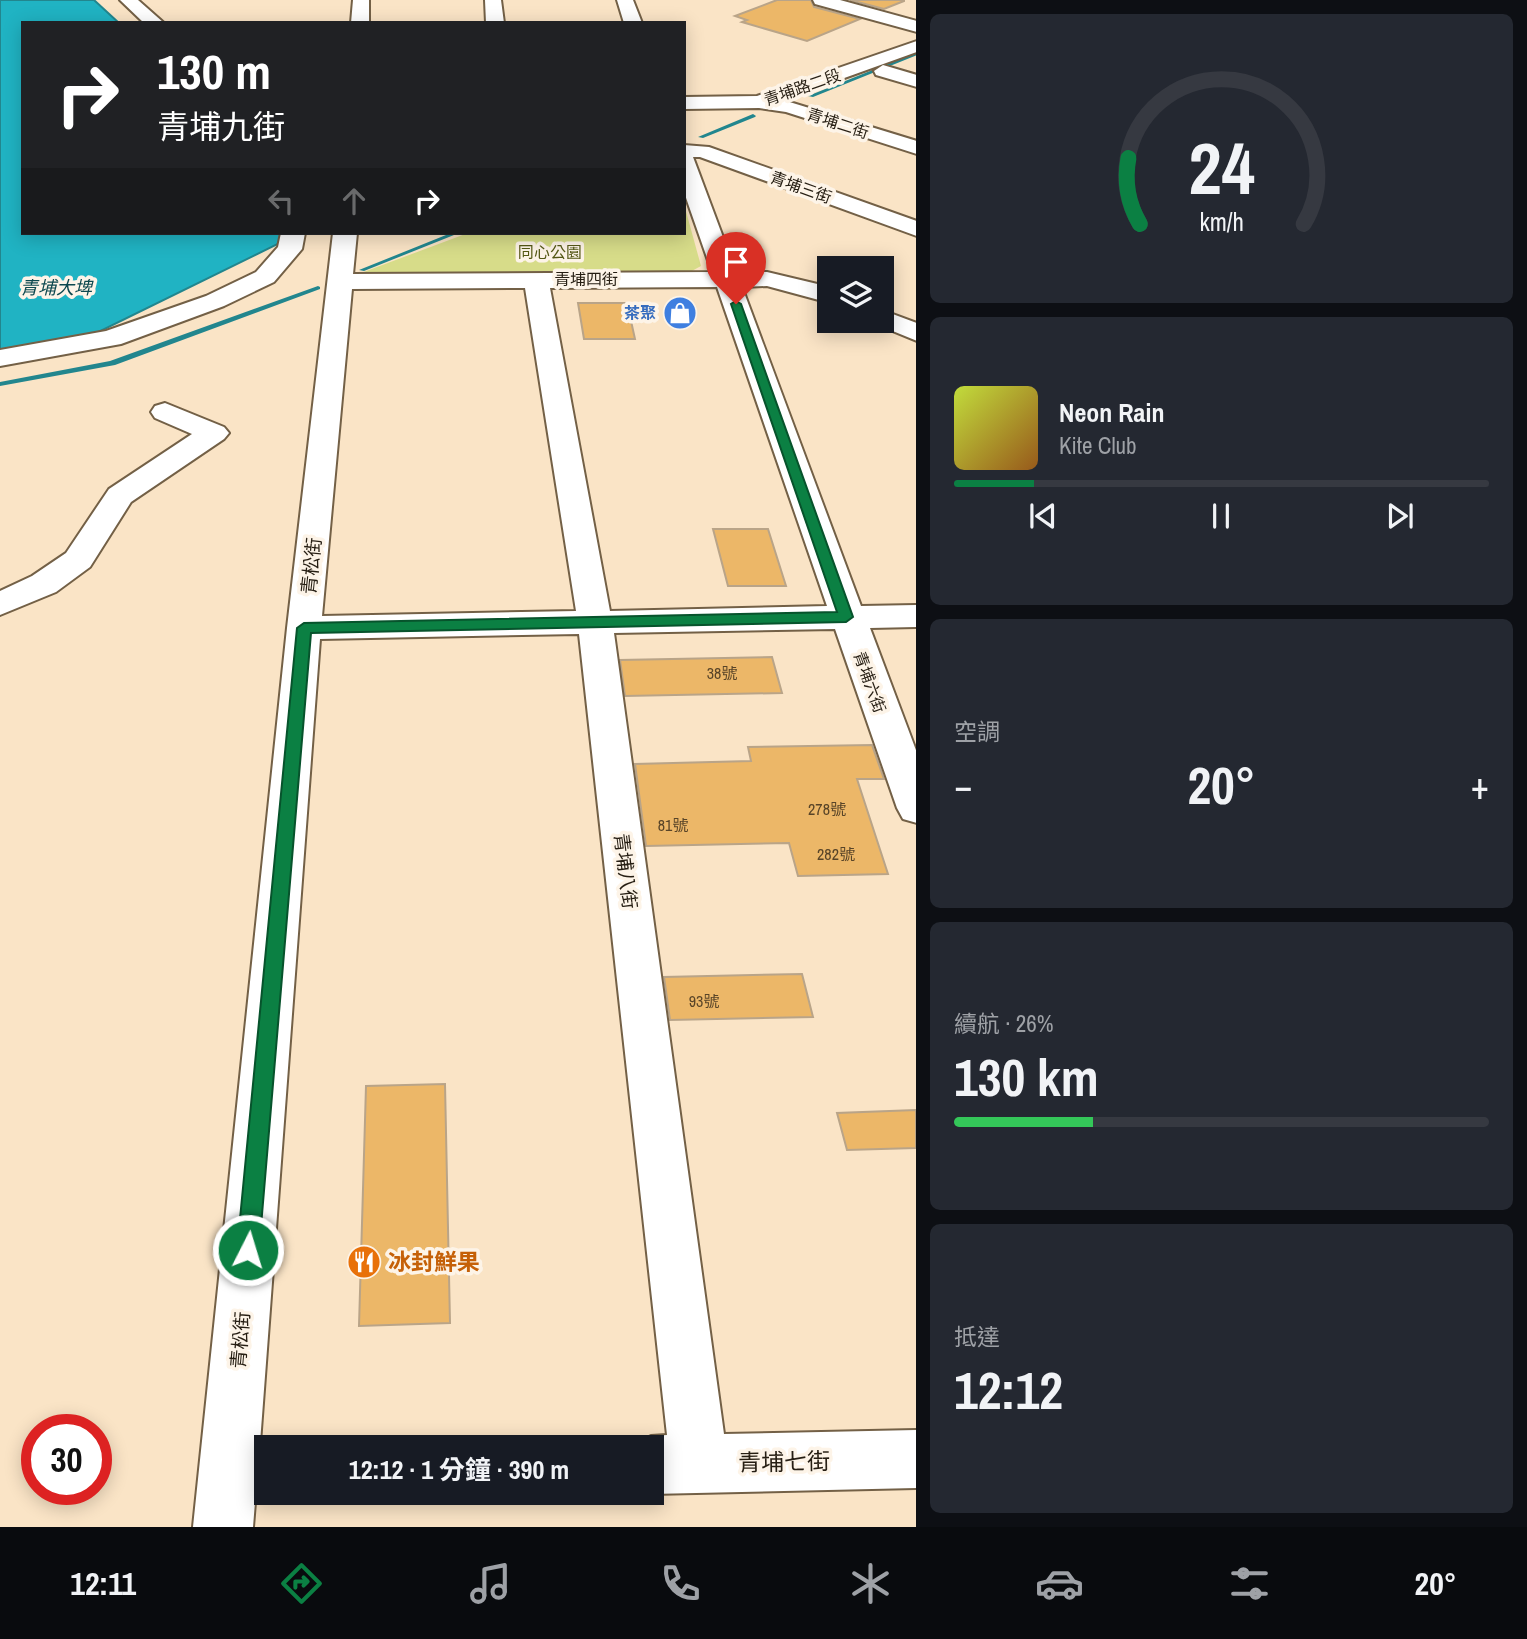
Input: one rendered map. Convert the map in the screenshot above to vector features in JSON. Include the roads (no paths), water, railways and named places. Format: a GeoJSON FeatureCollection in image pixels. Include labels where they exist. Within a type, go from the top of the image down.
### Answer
{"type":"FeatureCollection","features":[{"type":"Feature","properties":{"kind":"street"},"geometry":{"type":"LineString","coordinates":[[128,0],[153,21]]}},
{"type":"Feature","properties":{"kind":"street"},"geometry":{"type":"LineString","coordinates":[[360,21],[361,0]]}},
{"type":"Feature","properties":{"kind":"street"},"geometry":{"type":"LineString","coordinates":[[493,0],[495,21]]}},
{"type":"Feature","properties":{"kind":"street"},"geometry":{"type":"LineString","coordinates":[[625,0],[632,21]]}},
{"type":"Feature","properties":{"kind":"street"},"geometry":{"type":"LineString","coordinates":[[821,0],[916,27]]}},
{"type":"Feature","properties":{"kind":"street"},"geometry":{"type":"LineString","coordinates":[[848,0],[916,19]]}},
{"type":"Feature","properties":{"kind":"street","name":"青埔路二段"},"geometry":{"type":"LineString","coordinates":[[686,103],[759,102],[916,46]]}},
{"type":"Feature","properties":{"kind":"street","name":"青埔路二段"},"geometry":{"type":"LineString","coordinates":[[789,107],[916,59]]}},
{"type":"Feature","properties":{"kind":"street"},"geometry":{"type":"LineString","coordinates":[[883,71],[916,81]]}},
{"type":"Feature","properties":{"kind":"street","name":"青埔二街"},"geometry":{"type":"LineString","coordinates":[[759,102],[789,107],[916,148]]}},
{"type":"Feature","properties":{"kind":"street","name":"青埔三街"},"geometry":{"type":"LineString","coordinates":[[686,151],[702,151],[916,229]]}},
{"type":"Feature","properties":{"kind":"street","name":"青埔六街"},"geometry":{"type":"LineString","coordinates":[[686,165],[916,808]]}},
{"type":"Feature","properties":{"kind":"street"},"geometry":{"type":"LineString","coordinates":[[0,358],[112,338],[215,301],[265,277],[290,248],[293,235]]}},
{"type":"Feature","properties":{"kind":"street","name":"青松街"},"geometry":{"type":"LineString","coordinates":[[239,1491],[304,628],[345,235]]}},
{"type":"Feature","properties":{"kind":"street","name":"青埔四街"},"geometry":{"type":"LineString","coordinates":[[340,282],[727,278],[767,279],[817,291]]}},
{"type":"Feature","properties":{"kind":"street","name":"青埔八街"},"geometry":{"type":"LineString","coordinates":[[537,279],[595,624],[675,1465]]}},
{"type":"Feature","properties":{"kind":"street"},"geometry":{"type":"LineString","coordinates":[[894,323],[916,333]]}},
{"type":"Feature","properties":{"kind":"street"},"geometry":{"type":"LineString","coordinates":[[0,604],[44,584],[78,560],[120,496],[214,433],[165,412]]}},
{"type":"Feature","properties":{"kind":"street"},"geometry":{"type":"LineString","coordinates":[[304,628],[916,616]]}},
{"type":"Feature","properties":{"kind":"street","name":"青埔七街"},"geometry":{"type":"LineString","coordinates":[[675,1465],[916,1459]]}},
{"type":"Feature","properties":{"kind":"water","name":"青埔大埤"},"geometry":{"type":"Polygon","coordinates":[[[0,0],[94,0],[117,21],[21,21],[21,235],[292,237],[78,342],[0,350],[0,0]]]}},
{"type":"Feature","properties":{"kind":"waterway"},"geometry":{"type":"LineString","coordinates":[[811,96],[916,53]]}},
{"type":"Feature","properties":{"kind":"waterway"},"geometry":{"type":"LineString","coordinates":[[701,137],[753,116]]}},
{"type":"Feature","properties":{"kind":"waterway"},"geometry":{"type":"LineString","coordinates":[[362,270],[451,235]]}},
{"type":"Feature","properties":{"kind":"waterway"},"geometry":{"type":"LineString","coordinates":[[0,384],[112,363],[318,288]]}},
{"type":"Feature","properties":{"kind":"place","name":"茶聚"},"geometry":{"type":"Point","coordinates":[680,313]}},
{"type":"Feature","properties":{"kind":"place","name":"冰封鮮果"},"geometry":{"type":"Point","coordinates":[364,1262]}},
{"type":"Feature","properties":{"kind":"park label","name":"同心公園"},"geometry":{"type":"Point","coordinates":[550,252]}}]}
